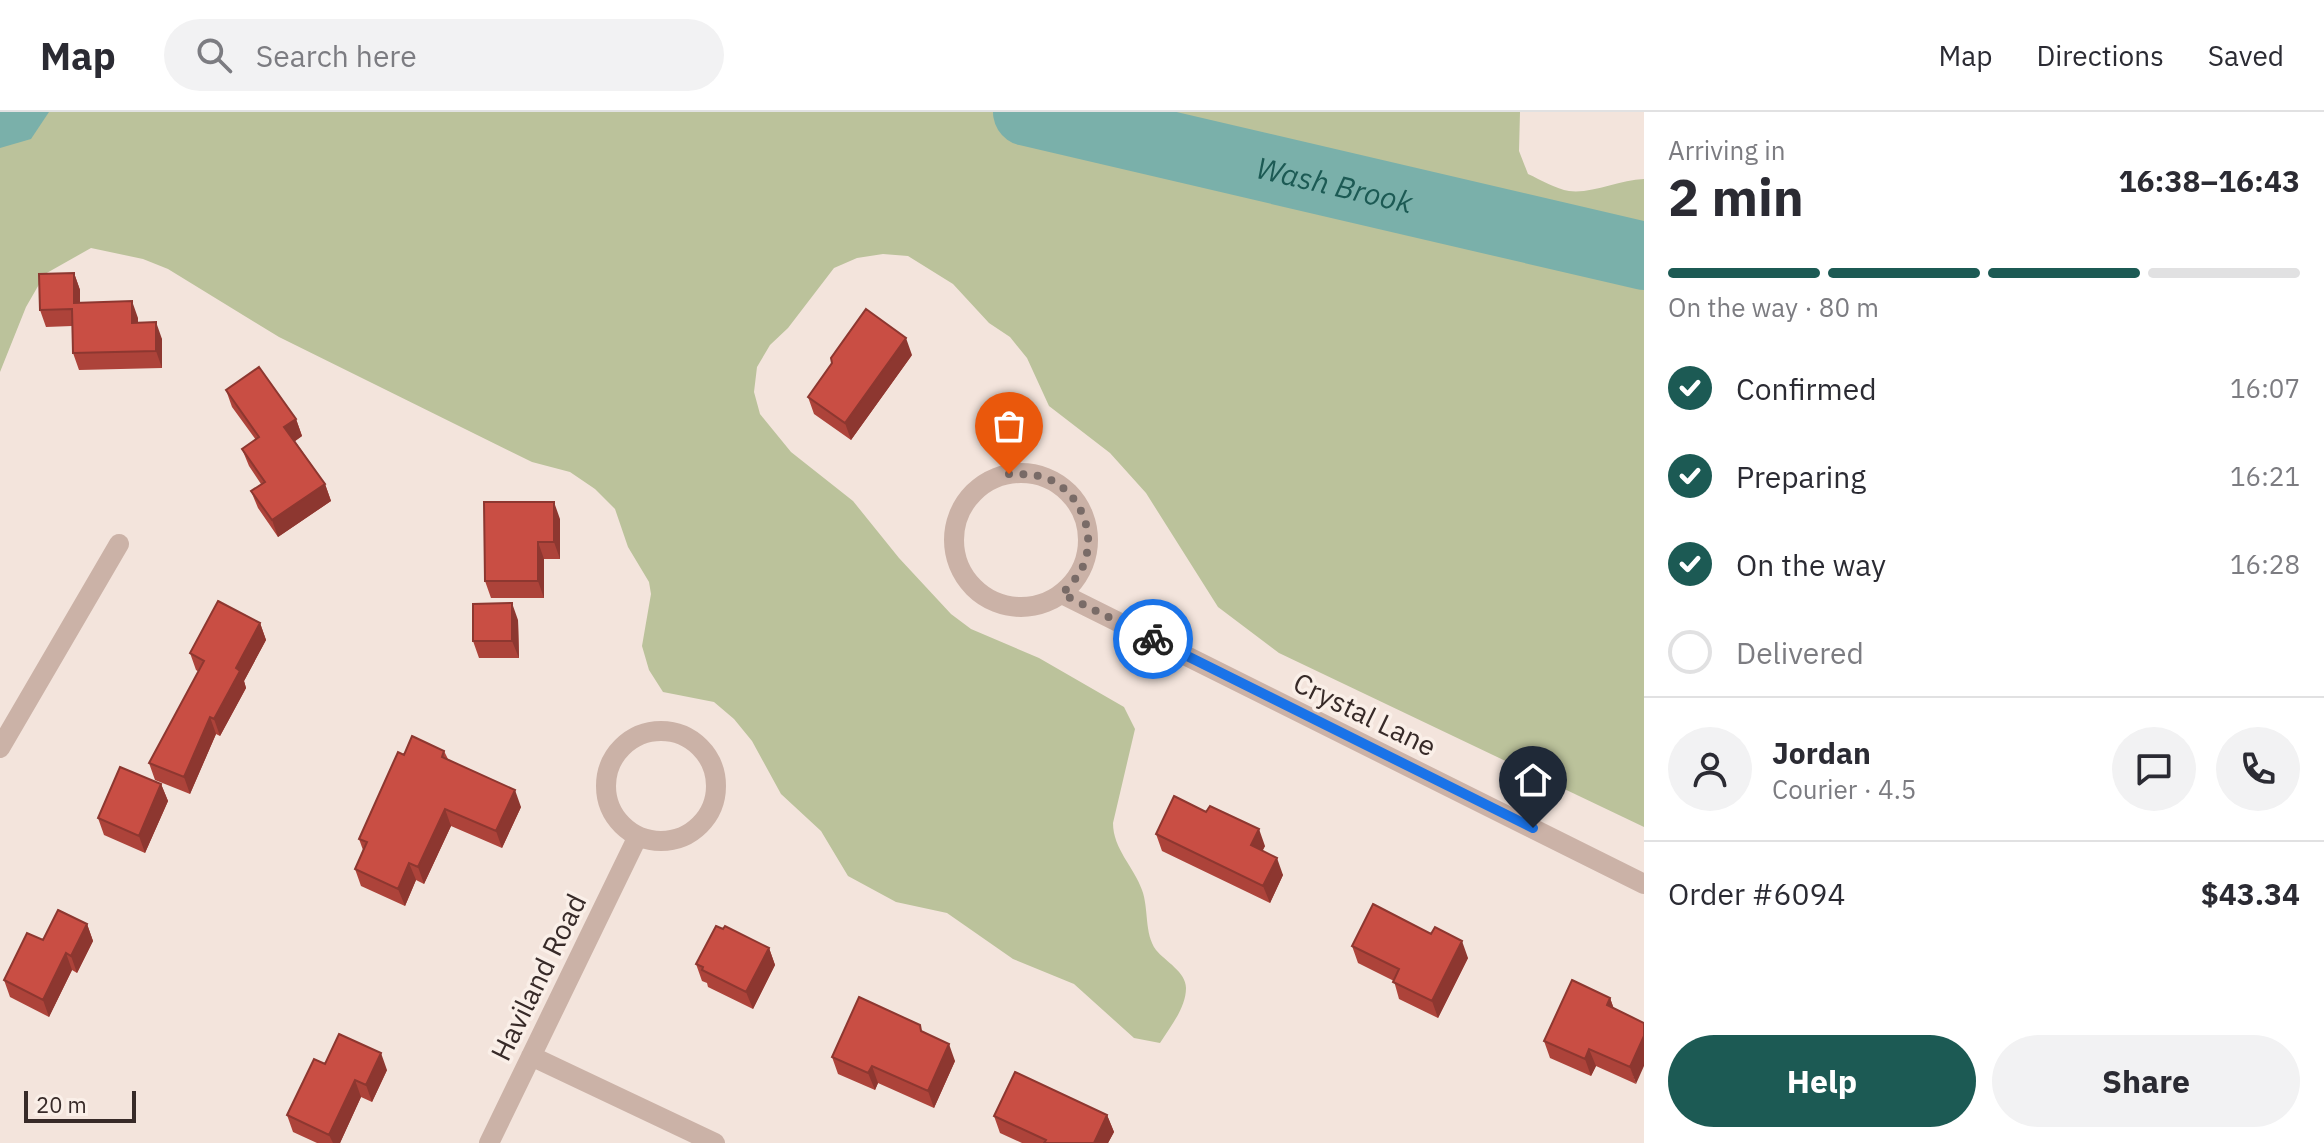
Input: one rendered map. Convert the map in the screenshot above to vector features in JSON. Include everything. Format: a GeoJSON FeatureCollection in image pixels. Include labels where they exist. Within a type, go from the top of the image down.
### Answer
{"type":"FeatureCollection","features":[{"type":"Feature","properties":{"kind":"street"},"geometry":{"type":"LineString","coordinates":[[1009,474],[1031,474],[1053,481],[1071,495],[1083,513],[1088,535],[1086,557],[1077,578],[1062,594],[1042,604],[1021,607],[999,604],[980,594],[965,578],[956,558],[954,536],[959,515],[970,497],[988,482],[1009,474]]}},
{"type":"Feature","properties":{"kind":"street"},"geometry":{"type":"LineString","coordinates":[[0,748],[119,544]]}},
{"type":"Feature","properties":{"kind":"street","name":"Crystal Lane"},"geometry":{"type":"LineString","coordinates":[[1062,594],[1644,884]]}},
{"type":"Feature","properties":{"kind":"street"},"geometry":{"type":"LineString","coordinates":[[667,731],[692,739],[705,751],[714,768],[717,786],[714,804],[705,820],[691,833],[674,840],[656,841],[638,836],[619,821],[607,800],[605,784],[616,753],[642,733],[667,731]]}},
{"type":"Feature","properties":{"kind":"street","name":"Haviland Road"},"geometry":{"type":"LineString","coordinates":[[489,1143],[638,836]]}},
{"type":"Feature","properties":{"kind":"street"},"geometry":{"type":"LineString","coordinates":[[531,1056],[715,1143]]}},
{"type":"Feature","properties":{"kind":"green space"},"geometry":{"type":"Polygon","coordinates":[[[0,112],[1520,112],[1519,151],[1528,174],[1569,191],[1644,179],[1644,827],[1279,653],[1218,607],[1146,493],[1110,453],[1049,406],[1027,358],[1010,337],[989,323],[953,284],[908,256],[883,254],[857,258],[834,268],[788,328],[770,345],[757,367],[754,392],[760,414],[791,452],[853,501],[899,558],[951,614],[971,629],[1039,658],[1124,707],[1135,729],[1113,823],[1114,832],[1120,850],[1142,890],[1152,943],[1183,977],[1186,988],[1180,1010],[1160,1043],[1134,1038],[1074,984],[1013,959],[947,913],[896,902],[848,876],[821,831],[781,794],[752,741],[734,719],[714,702],[663,692],[649,670],[642,646],[651,594],[649,582],[628,547],[615,509],[595,489],[570,472],[532,462],[279,337],[168,269],[143,259],[91,248],[45,274],[26,307],[0,372],[0,112]]]}},
{"type":"Feature","properties":{"kind":"water"},"geometry":{"type":"Polygon","coordinates":[[[0,112],[49,112],[31,139],[0,148],[0,112]]]}},
{"type":"Feature","properties":{"kind":"building"},"geometry":{"type":"Polygon","coordinates":[[[74,273],[74,303],[132,301],[132,323],[156,322],[156,351],[73,353],[72,309],[40,310],[39,274],[74,273]]]}},
{"type":"Feature","properties":{"kind":"building"},"geometry":{"type":"Polygon","coordinates":[[[866,309],[906,338],[845,423],[808,397],[866,309]]]}},
{"type":"Feature","properties":{"kind":"building"},"geometry":{"type":"Polygon","coordinates":[[[259,367],[296,419],[284,427],[325,484],[272,520],[251,491],[265,482],[242,449],[259,437],[226,390],[259,367]]]}},
{"type":"Feature","properties":{"kind":"building"},"geometry":{"type":"Polygon","coordinates":[[[484,502],[554,502],[554,542],[538,542],[538,581],[485,581],[484,502]]]}},
{"type":"Feature","properties":{"kind":"building"},"geometry":{"type":"Polygon","coordinates":[[[218,601],[260,623],[236,668],[240,671],[214,719],[210,717],[184,777],[149,763],[204,661],[190,653],[218,601]]]}},
{"type":"Feature","properties":{"kind":"building"},"geometry":{"type":"Polygon","coordinates":[[[512,603],[512,641],[473,641],[473,604],[512,603]]]}},
{"type":"Feature","properties":{"kind":"building"},"geometry":{"type":"Polygon","coordinates":[[[412,736],[444,751],[442,757],[515,790],[496,831],[445,809],[418,867],[409,863],[398,889],[355,869],[367,842],[359,839],[398,752],[404,755],[412,736]]]}},
{"type":"Feature","properties":{"kind":"building"},"geometry":{"type":"Polygon","coordinates":[[[120,767],[161,784],[139,836],[98,818],[120,767]]]}},
{"type":"Feature","properties":{"kind":"building"},"geometry":{"type":"Polygon","coordinates":[[[1174,796],[1206,812],[1210,806],[1259,829],[1251,845],[1277,858],[1263,886],[1156,834],[1174,796]]]}},
{"type":"Feature","properties":{"kind":"building"},"geometry":{"type":"Polygon","coordinates":[[[1373,904],[1431,934],[1435,927],[1462,941],[1432,1001],[1393,982],[1399,969],[1352,946],[1373,904]]]}},
{"type":"Feature","properties":{"kind":"building"},"geometry":{"type":"Polygon","coordinates":[[[58,910],[87,924],[71,956],[66,953],[43,1000],[4,980],[27,933],[43,940],[58,910]]]}},
{"type":"Feature","properties":{"kind":"building"},"geometry":{"type":"Polygon","coordinates":[[[716,926],[723,929],[725,926],[769,948],[746,992],[696,964],[716,926]]]}},
{"type":"Feature","properties":{"kind":"building"},"geometry":{"type":"Polygon","coordinates":[[[1572,980],[1610,998],[1607,1005],[1644,1023],[1644,1036],[1630,1067],[1589,1049],[1585,1059],[1544,1041],[1572,980]]]}},
{"type":"Feature","properties":{"kind":"building"},"geometry":{"type":"Polygon","coordinates":[[[859,997],[920,1025],[921,1031],[949,1044],[928,1091],[872,1066],[868,1073],[832,1057],[859,997]]]}},
{"type":"Feature","properties":{"kind":"building"},"geometry":{"type":"Polygon","coordinates":[[[339,1034],[381,1053],[366,1085],[355,1080],[329,1135],[287,1115],[314,1059],[325,1064],[339,1034]]]}},
{"type":"Feature","properties":{"kind":"building"},"geometry":{"type":"Polygon","coordinates":[[[1015,1072],[1107,1115],[1094,1143],[1044,1143],[1046,1140],[994,1116],[1015,1072]]]}},
{"type":"Feature","properties":{"kind":"waterway","name":"Wash Brook"},"geometry":{"type":"LineString","coordinates":[[1027,112],[1644,256]]}},
{"type":"Feature","properties":{"kind":"way so far"},"geometry":{"type":"LineString","coordinates":[[1009,474],[1031,474],[1053,481],[1071,495],[1083,513],[1088,535],[1086,557],[1077,578],[1062,594],[1153,639]]}},
{"type":"Feature","properties":{"kind":"route"},"geometry":{"type":"LineString","coordinates":[[1153,639],[1533,828]]}}]}
